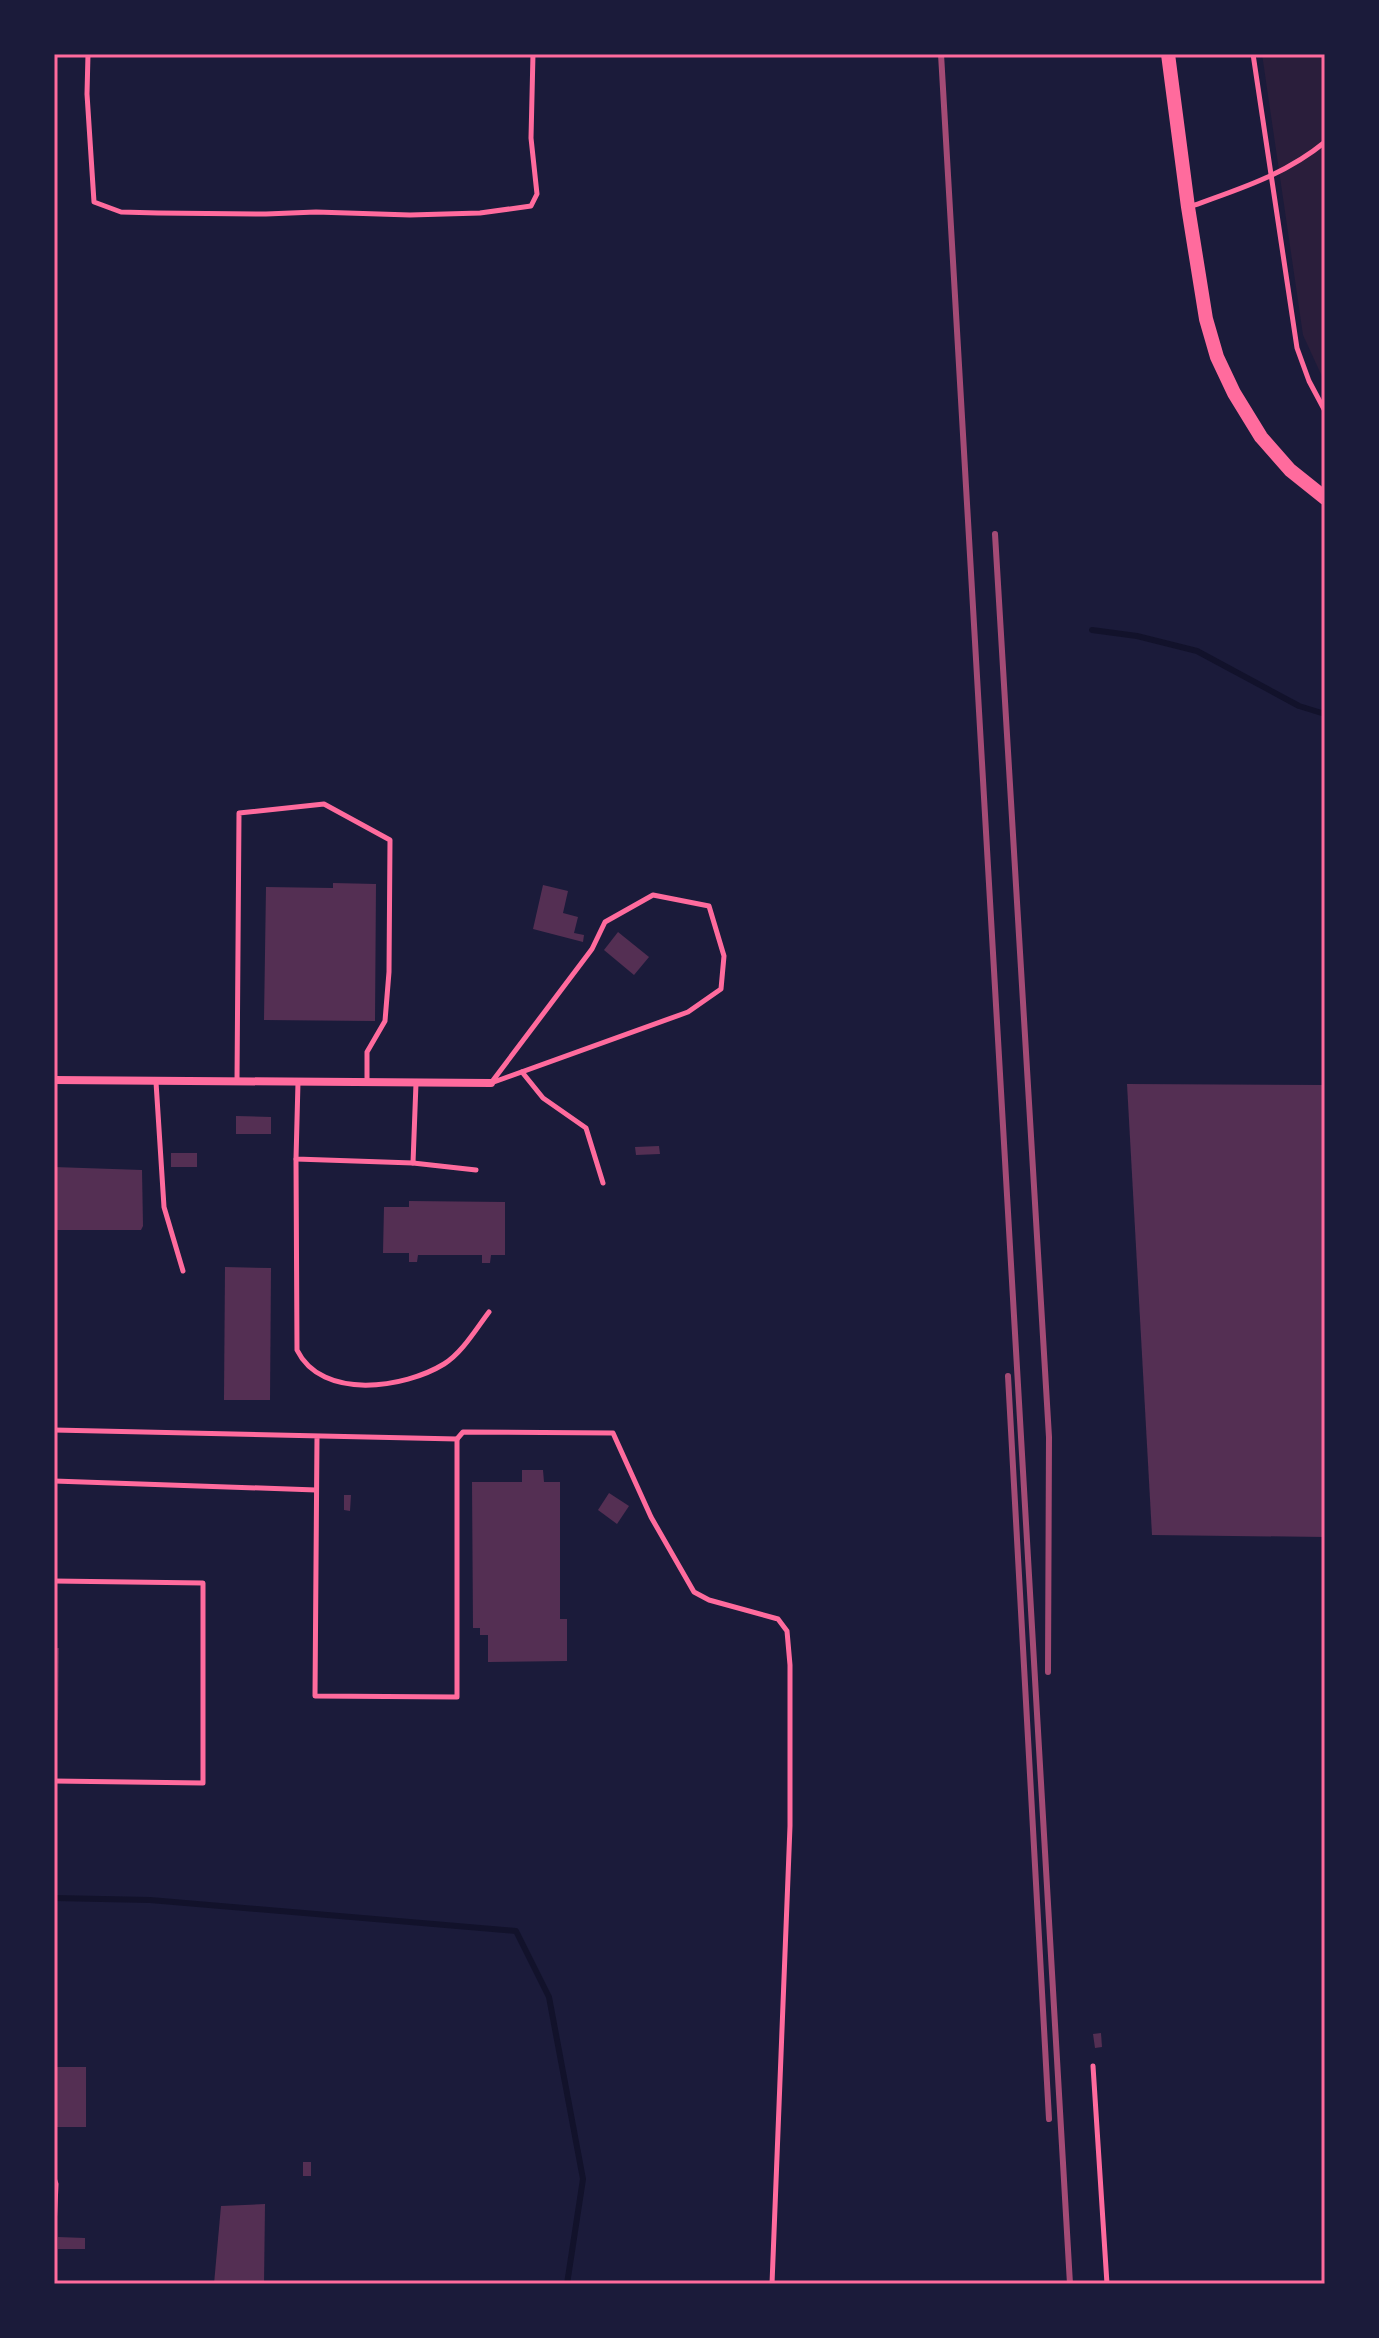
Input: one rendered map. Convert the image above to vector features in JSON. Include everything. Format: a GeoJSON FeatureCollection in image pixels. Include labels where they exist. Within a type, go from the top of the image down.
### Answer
{"type":"FeatureCollection","features":[{"type":"Feature","properties":{"kind":"street"},"geometry":{"type":"LineString","coordinates":[[1168,54],[1206,319],[1217,357],[1234,393],[1261,437],[1290,470],[1325,498]]}},
{"type":"Feature","properties":{"kind":"street"},"geometry":{"type":"LineString","coordinates":[[54,1080],[491,1083]]}},
{"type":"Feature","properties":{"kind":"lane"},"geometry":{"type":"LineString","coordinates":[[88,54],[87,94],[94,202],[121,212],[410,215],[480,213],[531,206],[537,194],[531,138],[533,54]]}},
{"type":"Feature","properties":{"kind":"lane"},"geometry":{"type":"LineString","coordinates":[[1253,54],[1297,348],[1309,381],[1325,411]]}},
{"type":"Feature","properties":{"kind":"lane"},"geometry":{"type":"LineString","coordinates":[[1188,207],[1270,177],[1301,161],[1325,142]]}},
{"type":"Feature","properties":{"kind":"lane"},"geometry":{"type":"LineString","coordinates":[[237,1081],[239,813],[324,804],[390,840],[389,972],[385,1021],[367,1052],[367,1082]]}},
{"type":"Feature","properties":{"kind":"lane"},"geometry":{"type":"LineString","coordinates":[[653,895],[709,906],[724,956],[721,989],[688,1012],[491,1083],[592,949],[605,922],[653,895]]}},
{"type":"Feature","properties":{"kind":"lane"},"geometry":{"type":"LineString","coordinates":[[522,1072],[543,1098],[586,1128],[603,1183]]}},
{"type":"Feature","properties":{"kind":"lane"},"geometry":{"type":"LineString","coordinates":[[156,1081],[164,1207],[183,1271]]}},
{"type":"Feature","properties":{"kind":"lane"},"geometry":{"type":"LineString","coordinates":[[298,1082],[297,1350],[302,1360],[341,1382],[363,1386],[397,1384],[447,1362],[489,1312]]}},
{"type":"Feature","properties":{"kind":"lane"},"geometry":{"type":"LineString","coordinates":[[413,1163],[416,1082]]}},
{"type":"Feature","properties":{"kind":"lane"},"geometry":{"type":"LineString","coordinates":[[296,1159],[413,1163],[476,1170]]}},
{"type":"Feature","properties":{"kind":"lane"},"geometry":{"type":"LineString","coordinates":[[54,1430],[457,1439]]}},
{"type":"Feature","properties":{"kind":"lane"},"geometry":{"type":"LineString","coordinates":[[317,1436],[315,1696],[457,1697],[457,1439],[463,1432],[613,1433],[651,1517],[694,1592],[709,1600],[778,1619],[787,1631],[790,1665],[790,1826],[772,2284]]}},
{"type":"Feature","properties":{"kind":"lane"},"geometry":{"type":"LineString","coordinates":[[54,1481],[316,1490]]}},
{"type":"Feature","properties":{"kind":"lane"},"geometry":{"type":"LineString","coordinates":[[54,1581],[203,1583],[203,1783],[54,1781]]}},
{"type":"Feature","properties":{"kind":"lane"},"geometry":{"type":"LineString","coordinates":[[1093,2066],[1107,2284]]}},
{"type":"Feature","properties":{"kind":"lane"},"geometry":{"type":"LineString","coordinates":[[54,2178],[54,2228]]}},
{"type":"Feature","properties":{"kind":"shaded area"},"geometry":{"type":"Polygon","coordinates":[[[1262,54],[1325,54],[1325,383],[1303,335],[1262,54]]]}},
{"type":"Feature","properties":{"kind":"building"},"geometry":{"type":"Polygon","coordinates":[[[333,883],[376,884],[375,1021],[264,1020],[266,887],[333,888],[333,883]]]}},
{"type":"Feature","properties":{"kind":"building"},"geometry":{"type":"Polygon","coordinates":[[[543,885],[568,891],[563,913],[578,917],[574,933],[584,935],[583,942],[533,929],[543,885]]]}},
{"type":"Feature","properties":{"kind":"building"},"geometry":{"type":"Polygon","coordinates":[[[618,932],[649,957],[634,975],[604,950],[618,932]]]}},
{"type":"Feature","properties":{"kind":"building"},"geometry":{"type":"Polygon","coordinates":[[[1127,1084],[1325,1085],[1325,1537],[1152,1535],[1127,1084]]]}},
{"type":"Feature","properties":{"kind":"building"},"geometry":{"type":"Polygon","coordinates":[[[236,1116],[271,1117],[271,1134],[236,1134],[236,1116]]]}},
{"type":"Feature","properties":{"kind":"building"},"geometry":{"type":"Polygon","coordinates":[[[659,1146],[660,1154],[636,1155],[635,1147],[659,1146]]]}},
{"type":"Feature","properties":{"kind":"building"},"geometry":{"type":"Polygon","coordinates":[[[171,1153],[197,1153],[197,1167],[171,1167],[171,1153]]]}},
{"type":"Feature","properties":{"kind":"building"},"geometry":{"type":"Polygon","coordinates":[[[54,1167],[142,1170],[141,1230],[54,1230],[54,1167]]]}},
{"type":"Feature","properties":{"kind":"building"},"geometry":{"type":"Polygon","coordinates":[[[409,1201],[505,1202],[505,1255],[491,1255],[490,1263],[482,1263],[482,1255],[418,1255],[417,1262],[409,1262],[409,1253],[383,1253],[384,1207],[409,1207],[409,1201]]]}},
{"type":"Feature","properties":{"kind":"building"},"geometry":{"type":"Polygon","coordinates":[[[225,1267],[271,1268],[270,1400],[224,1400],[225,1267]]]}},
{"type":"Feature","properties":{"kind":"building"},"geometry":{"type":"Polygon","coordinates":[[[522,1470],[543,1470],[544,1482],[560,1482],[560,1619],[567,1619],[567,1661],[488,1662],[488,1635],[480,1635],[480,1628],[473,1628],[472,1482],[522,1482],[522,1470]]]}},
{"type":"Feature","properties":{"kind":"building"},"geometry":{"type":"Polygon","coordinates":[[[609,1493],[629,1506],[617,1524],[598,1510],[609,1493]]]}},
{"type":"Feature","properties":{"kind":"building"},"geometry":{"type":"Polygon","coordinates":[[[344,1495],[351,1495],[350,1511],[344,1510],[344,1495]]]}},
{"type":"Feature","properties":{"kind":"building"},"geometry":{"type":"Polygon","coordinates":[[[54,1648],[59,1648],[58,1720],[54,1720],[54,1648]]]}},
{"type":"Feature","properties":{"kind":"building"},"geometry":{"type":"Polygon","coordinates":[[[1101,2033],[1102,2047],[1095,2048],[1093,2034],[1101,2033]]]}},
{"type":"Feature","properties":{"kind":"building"},"geometry":{"type":"Polygon","coordinates":[[[54,2067],[86,2067],[86,2127],[54,2127],[54,2067]]]}},
{"type":"Feature","properties":{"kind":"building"},"geometry":{"type":"Polygon","coordinates":[[[303,2162],[311,2162],[311,2176],[303,2176],[303,2162]]]}},
{"type":"Feature","properties":{"kind":"building"},"geometry":{"type":"Polygon","coordinates":[[[265,2204],[264,2284],[214,2284],[221,2206],[265,2204]]]}},
{"type":"Feature","properties":{"kind":"building"},"geometry":{"type":"Polygon","coordinates":[[[58,2237],[85,2238],[85,2249],[58,2249],[58,2237]]]}},
{"type":"Feature","properties":{"kind":"waterway"},"geometry":{"type":"LineString","coordinates":[[1092,630],[1137,636],[1197,651],[1299,706],[1325,714]]}},
{"type":"Feature","properties":{"kind":"waterway"},"geometry":{"type":"LineString","coordinates":[[54,1898],[150,1900],[516,1931],[549,1997],[583,2179],[567,2284]]}},
{"type":"Feature","properties":{"kind":"railway"},"geometry":{"type":"LineString","coordinates":[[941,54],[1070,2284]]}},
{"type":"Feature","properties":{"kind":"railway"},"geometry":{"type":"LineString","coordinates":[[995,534],[1049,1437],[1048,1672]]}},
{"type":"Feature","properties":{"kind":"railway"},"geometry":{"type":"LineString","coordinates":[[1008,1376],[1049,2119]]}}]}
